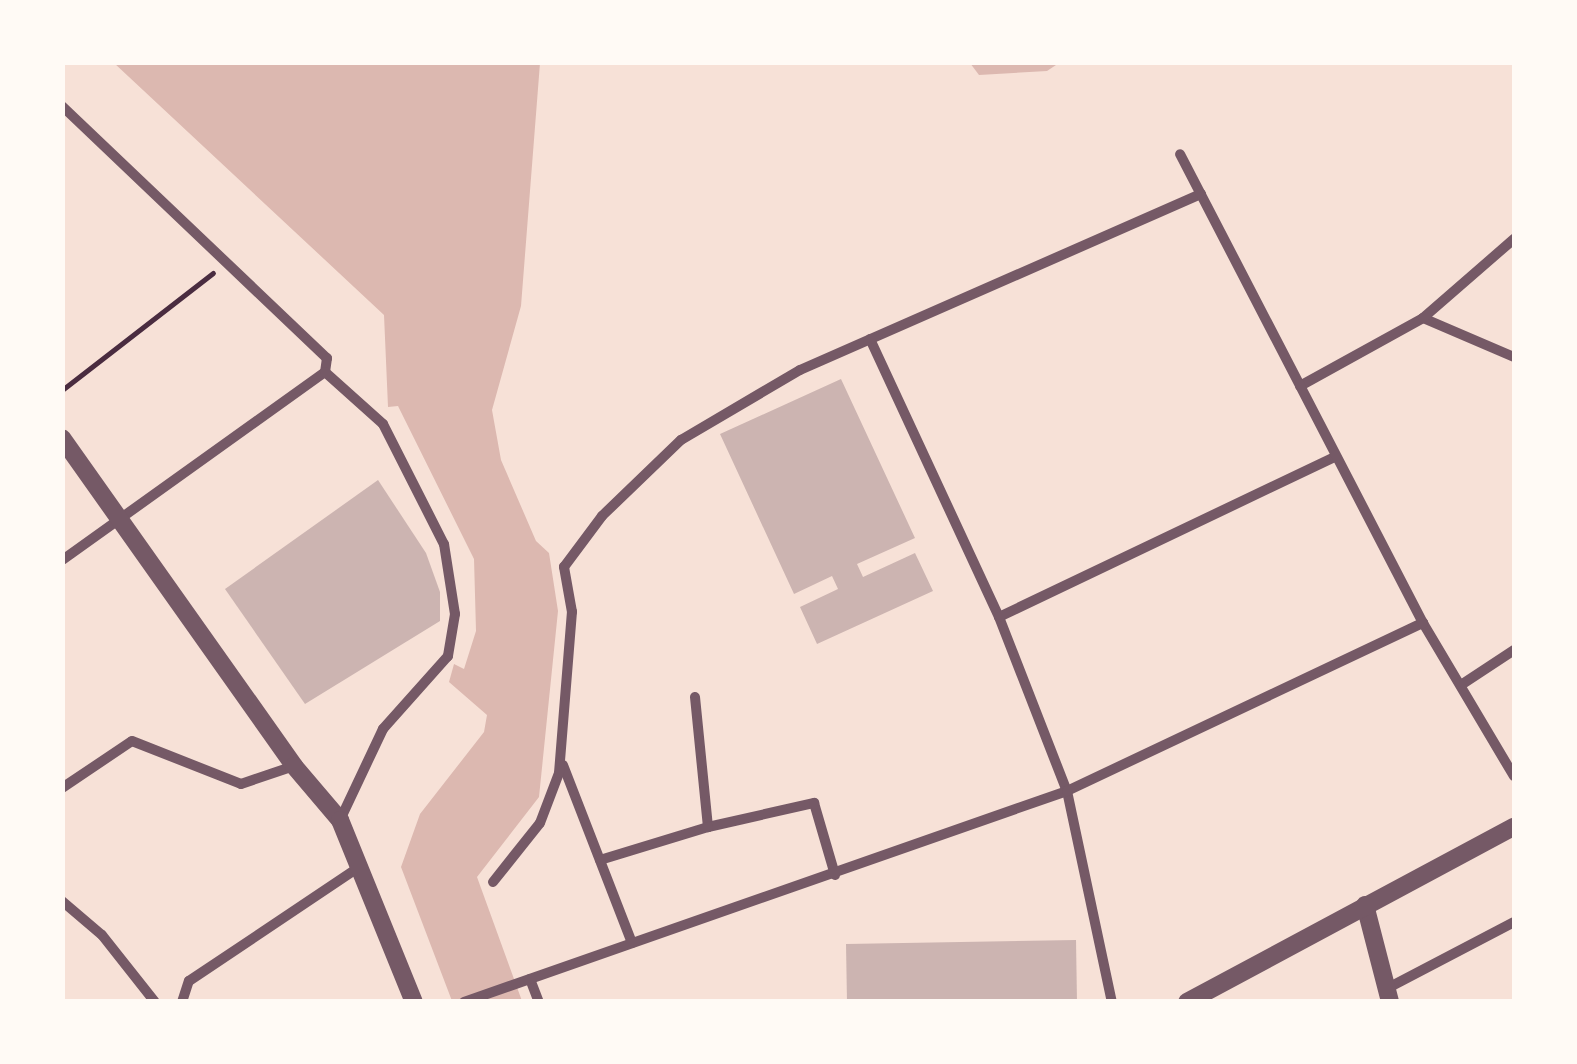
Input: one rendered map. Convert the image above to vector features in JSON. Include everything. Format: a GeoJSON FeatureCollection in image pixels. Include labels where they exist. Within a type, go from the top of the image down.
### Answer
{"type":"FeatureCollection","features":[{"type":"Feature","properties":{"kind":"street"},"geometry":{"type":"LineString","coordinates":[[62,106],[326,358],[325,372]]}},
{"type":"Feature","properties":{"kind":"street"},"geometry":{"type":"LineString","coordinates":[[1180,154],[1423,623],[1464,683],[1514,776]]}},
{"type":"Feature","properties":{"kind":"street"},"geometry":{"type":"LineString","coordinates":[[493,882],[540,824],[560,759],[572,612],[564,567],[602,516],[681,440],[800,370],[1200,194]]}},
{"type":"Feature","properties":{"kind":"street"},"geometry":{"type":"LineString","coordinates":[[1300,386],[1423,318],[1514,238]]}},
{"type":"Feature","properties":{"kind":"street"},"geometry":{"type":"LineString","coordinates":[[1423,318],[1514,357]]}},
{"type":"Feature","properties":{"kind":"street"},"geometry":{"type":"LineString","coordinates":[[870,339],[999,617],[1067,791],[1112,1002]]}},
{"type":"Feature","properties":{"kind":"street"},"geometry":{"type":"LineString","coordinates":[[62,560],[325,372]]}},
{"type":"Feature","properties":{"kind":"street"},"geometry":{"type":"LineString","coordinates":[[325,372],[383,424],[444,544],[455,614],[448,656],[383,729],[340,820]]}},
{"type":"Feature","properties":{"kind":"street"},"geometry":{"type":"LineString","coordinates":[[62,438],[294,766],[340,820],[414,1002]]}},
{"type":"Feature","properties":{"kind":"street"},"geometry":{"type":"LineString","coordinates":[[999,617],[1336,456]]}},
{"type":"Feature","properties":{"kind":"street"},"geometry":{"type":"LineString","coordinates":[[464,1002],[1067,791],[1423,623]]}},
{"type":"Feature","properties":{"kind":"street"},"geometry":{"type":"LineString","coordinates":[[1464,683],[1514,650]]}},
{"type":"Feature","properties":{"kind":"street"},"geometry":{"type":"LineString","coordinates":[[695,697],[708,827]]}},
{"type":"Feature","properties":{"kind":"street"},"geometry":{"type":"LineString","coordinates":[[62,788],[132,741],[241,784],[294,766]]}},
{"type":"Feature","properties":{"kind":"street"},"geometry":{"type":"LineString","coordinates":[[560,759],[632,943]]}},
{"type":"Feature","properties":{"kind":"street"},"geometry":{"type":"LineString","coordinates":[[600,860],[708,827],[814,803],[834,875]]}},
{"type":"Feature","properties":{"kind":"street"},"geometry":{"type":"LineString","coordinates":[[1186,1002],[1514,827]]}},
{"type":"Feature","properties":{"kind":"street"},"geometry":{"type":"LineString","coordinates":[[182,1002],[189,981],[359,867]]}},
{"type":"Feature","properties":{"kind":"street"},"geometry":{"type":"LineString","coordinates":[[62,901],[102,935],[155,1002]]}},
{"type":"Feature","properties":{"kind":"street"},"geometry":{"type":"LineString","coordinates":[[1365,905],[1389,995],[1514,922]]}},
{"type":"Feature","properties":{"kind":"street"},"geometry":{"type":"LineString","coordinates":[[524,981],[538,1002]]}},
{"type":"Feature","properties":{"kind":"path"},"geometry":{"type":"LineString","coordinates":[[62,390],[227,261]]}},
{"type":"Feature","properties":{"kind":"shaded area"},"geometry":{"type":"Polygon","coordinates":[[[114,63],[540,63],[521,306],[492,410],[501,460],[536,541],[549,553],[558,611],[539,797],[477,877],[522,1001],[452,1001],[401,867],[420,814],[484,732],[487,715],[449,682],[454,664],[464,669],[476,631],[474,559],[398,406],[388,407],[384,315],[114,63]]]}},
{"type":"Feature","properties":{"kind":"shaded area"},"geometry":{"type":"Polygon","coordinates":[[[970,63],[1059,63],[1047,71],[979,75],[970,63]]]}},
{"type":"Feature","properties":{"kind":"building"},"geometry":{"type":"Polygon","coordinates":[[[841,379],[915,538],[857,564],[863,577],[915,553],[933,591],[817,644],[800,607],[838,589],[832,576],[794,594],[720,434],[841,379]]]}},
{"type":"Feature","properties":{"kind":"building"},"geometry":{"type":"Polygon","coordinates":[[[378,480],[426,553],[440,592],[440,621],[305,704],[225,589],[378,480]]]}},
{"type":"Feature","properties":{"kind":"building"},"geometry":{"type":"Polygon","coordinates":[[[1076,940],[1077,1002],[847,1002],[846,944],[1076,940]]]}}]}
